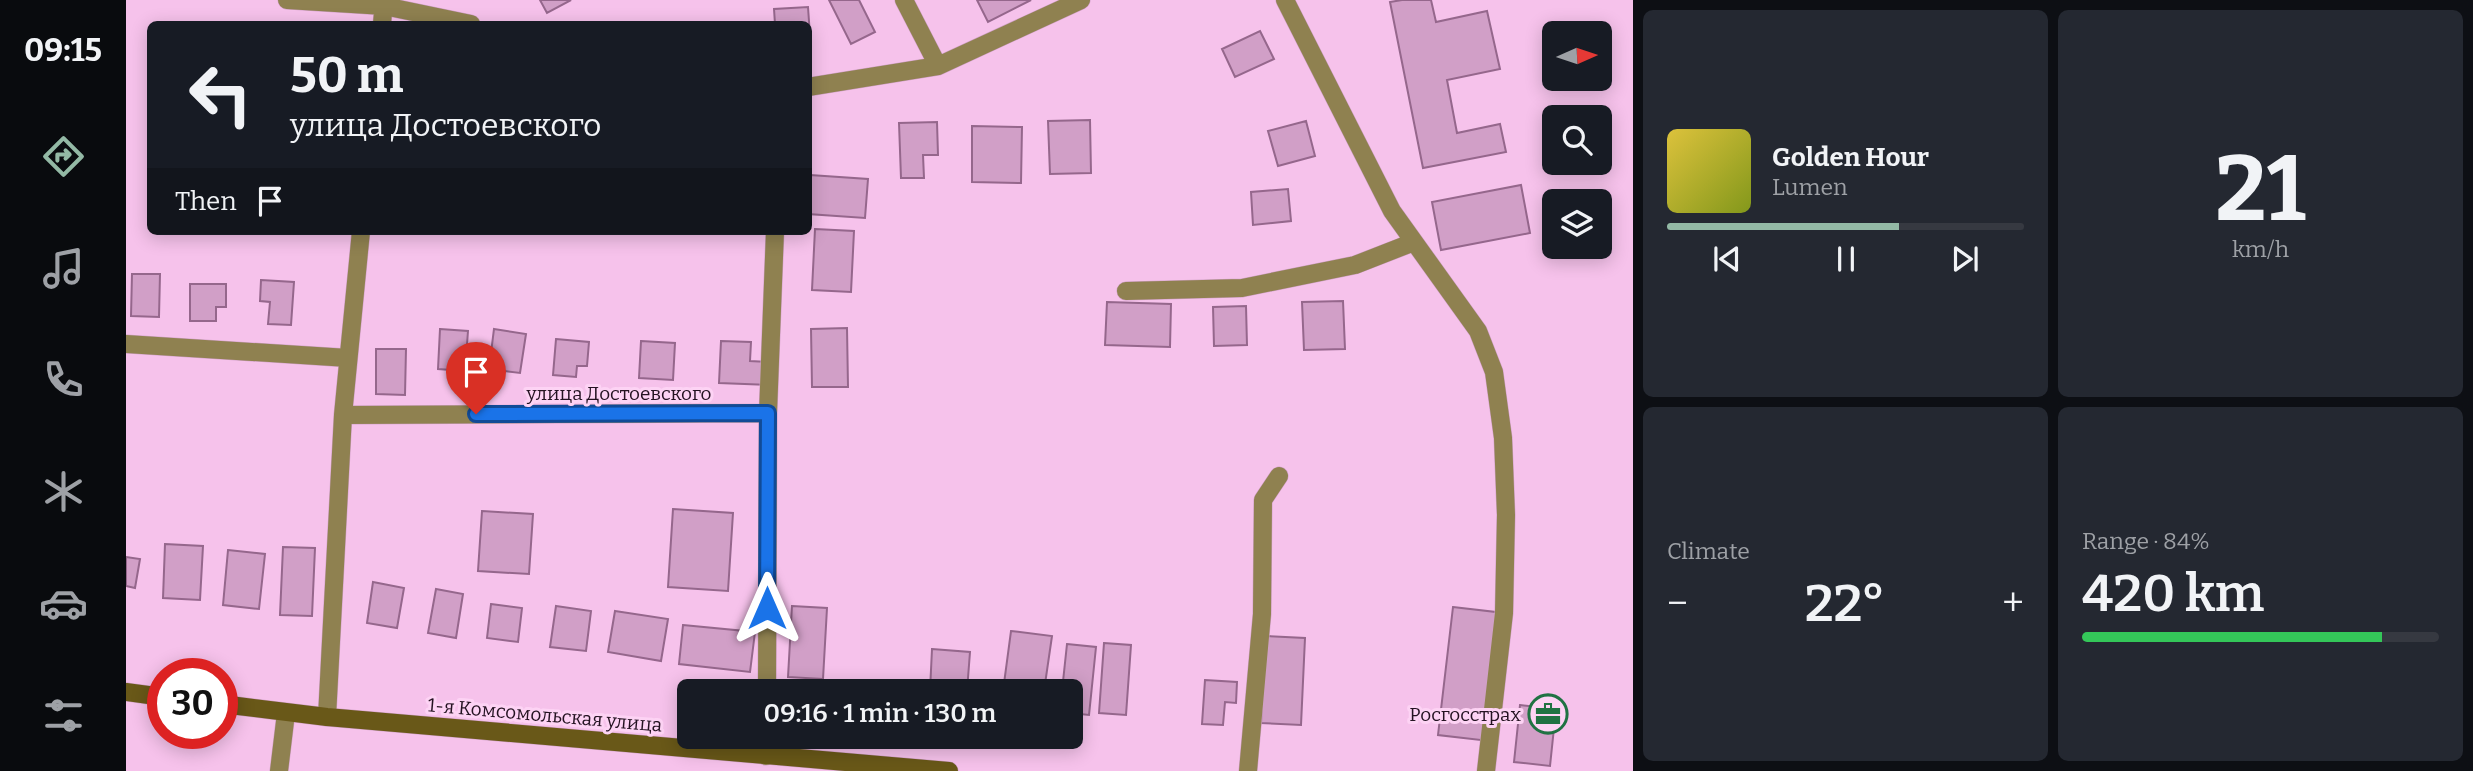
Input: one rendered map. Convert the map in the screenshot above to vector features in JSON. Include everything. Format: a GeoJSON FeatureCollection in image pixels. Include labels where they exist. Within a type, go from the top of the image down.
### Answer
{"type":"FeatureCollection","features":[{"type":"Feature","properties":{"kind":"main road"},"geometry":{"type":"LineString","coordinates":[[126,692],[147,694]]}},
{"type":"Feature","properties":{"kind":"main road","name":"1-я Комсомольская улица"},"geometry":{"type":"LineString","coordinates":[[238,706],[327,717],[949,771]]}},
{"type":"Feature","properties":{"kind":"street"},"geometry":{"type":"LineString","coordinates":[[287,0],[384,3],[459,21]]}},
{"type":"Feature","properties":{"kind":"street"},"geometry":{"type":"LineString","coordinates":[[904,0],[939,66]]}},
{"type":"Feature","properties":{"kind":"street"},"geometry":{"type":"LineString","coordinates":[[812,86],[939,66],[1081,0]]}},
{"type":"Feature","properties":{"kind":"street"},"geometry":{"type":"LineString","coordinates":[[1284,0],[1392,211],[1478,331],[1494,372],[1502,424],[1506,515],[1504,613],[1486,771]]}},
{"type":"Feature","properties":{"kind":"street"},"geometry":{"type":"LineString","coordinates":[[382,21],[384,3]]}},
{"type":"Feature","properties":{"kind":"street"},"geometry":{"type":"LineString","coordinates":[[327,717],[343,415],[361,235]]}},
{"type":"Feature","properties":{"kind":"street"},"geometry":{"type":"LineString","coordinates":[[766,679],[768,413],[775,235]]}},
{"type":"Feature","properties":{"kind":"street"},"geometry":{"type":"LineString","coordinates":[[1126,291],[1242,288],[1356,265],[1414,242]]}},
{"type":"Feature","properties":{"kind":"street"},"geometry":{"type":"LineString","coordinates":[[126,344],[348,358]]}},
{"type":"Feature","properties":{"kind":"street","name":"улица Достоевского"},"geometry":{"type":"LineString","coordinates":[[343,415],[768,413]]}},
{"type":"Feature","properties":{"kind":"street"},"geometry":{"type":"LineString","coordinates":[[1248,771],[1262,614],[1263,500],[1279,476]]}},
{"type":"Feature","properties":{"kind":"street"},"geometry":{"type":"LineString","coordinates":[[279,771],[286,713]]}},
{"type":"Feature","properties":{"kind":"street"},"geometry":{"type":"LineString","coordinates":[[766,749],[766,755]]}},
{"type":"Feature","properties":{"kind":"building"},"geometry":{"type":"Polygon","coordinates":[[[540,0],[571,0],[547,13],[540,0]]]}},
{"type":"Feature","properties":{"kind":"building"},"geometry":{"type":"Polygon","coordinates":[[[829,0],[859,0],[875,32],[851,44],[829,0]]]}},
{"type":"Feature","properties":{"kind":"building"},"geometry":{"type":"Polygon","coordinates":[[[977,0],[1031,0],[988,22],[977,0]]]}},
{"type":"Feature","properties":{"kind":"building"},"geometry":{"type":"Polygon","coordinates":[[[1431,0],[1436,22],[1487,11],[1500,69],[1447,80],[1457,133],[1500,124],[1506,152],[1423,168],[1390,2],[1431,0]]]}},
{"type":"Feature","properties":{"kind":"building"},"geometry":{"type":"Polygon","coordinates":[[[808,7],[809,21],[775,21],[774,9],[808,7]]]}},
{"type":"Feature","properties":{"kind":"building"},"geometry":{"type":"Polygon","coordinates":[[[1260,31],[1274,59],[1235,77],[1222,49],[1260,31]]]}},
{"type":"Feature","properties":{"kind":"building"},"geometry":{"type":"Polygon","coordinates":[[[1090,120],[1091,173],[1050,174],[1048,121],[1090,120]]]}},
{"type":"Feature","properties":{"kind":"building"},"geometry":{"type":"Polygon","coordinates":[[[1306,121],[1315,156],[1278,166],[1268,131],[1306,121]]]}},
{"type":"Feature","properties":{"kind":"building"},"geometry":{"type":"Polygon","coordinates":[[[937,122],[938,155],[923,155],[924,178],[901,178],[899,123],[937,122]]]}},
{"type":"Feature","properties":{"kind":"building"},"geometry":{"type":"Polygon","coordinates":[[[972,126],[1022,127],[1021,183],[972,182],[972,126]]]}},
{"type":"Feature","properties":{"kind":"building"},"geometry":{"type":"Polygon","coordinates":[[[812,175],[868,179],[865,218],[812,214],[812,175]]]}},
{"type":"Feature","properties":{"kind":"building"},"geometry":{"type":"Polygon","coordinates":[[[1521,185],[1530,233],[1441,250],[1432,202],[1521,185]]]}},
{"type":"Feature","properties":{"kind":"building"},"geometry":{"type":"Polygon","coordinates":[[[1288,189],[1291,221],[1253,225],[1251,192],[1288,189]]]}},
{"type":"Feature","properties":{"kind":"building"},"geometry":{"type":"Polygon","coordinates":[[[815,229],[854,231],[851,292],[812,290],[815,229]]]}},
{"type":"Feature","properties":{"kind":"building"},"geometry":{"type":"Polygon","coordinates":[[[132,274],[160,274],[159,317],[131,316],[132,274]]]}},
{"type":"Feature","properties":{"kind":"building"},"geometry":{"type":"Polygon","coordinates":[[[261,280],[294,282],[291,325],[268,324],[270,302],[260,301],[261,280]]]}},
{"type":"Feature","properties":{"kind":"building"},"geometry":{"type":"Polygon","coordinates":[[[190,284],[226,284],[226,307],[216,307],[216,321],[190,321],[190,284]]]}},
{"type":"Feature","properties":{"kind":"building"},"geometry":{"type":"Polygon","coordinates":[[[1343,301],[1345,349],[1304,350],[1302,302],[1343,301]]]}},
{"type":"Feature","properties":{"kind":"building"},"geometry":{"type":"Polygon","coordinates":[[[1107,302],[1171,304],[1170,347],[1105,345],[1107,302]]]}},
{"type":"Feature","properties":{"kind":"building"},"geometry":{"type":"Polygon","coordinates":[[[1246,306],[1247,345],[1214,346],[1213,307],[1246,306]]]}},
{"type":"Feature","properties":{"kind":"building"},"geometry":{"type":"Polygon","coordinates":[[[847,328],[848,387],[812,387],[811,329],[847,328]]]}},
{"type":"Feature","properties":{"kind":"building"},"geometry":{"type":"Polygon","coordinates":[[[440,329],[468,331],[465,371],[438,369],[440,329]]]}},
{"type":"Feature","properties":{"kind":"building"},"geometry":{"type":"Polygon","coordinates":[[[494,329],[526,334],[520,373],[489,369],[494,329]]]}},
{"type":"Feature","properties":{"kind":"building"},"geometry":{"type":"Polygon","coordinates":[[[556,339],[589,342],[587,366],[577,366],[576,377],[553,375],[556,339]]]}},
{"type":"Feature","properties":{"kind":"building"},"geometry":{"type":"Polygon","coordinates":[[[641,341],[675,343],[673,380],[639,378],[641,341]]]}},
{"type":"Feature","properties":{"kind":"building"},"geometry":{"type":"Polygon","coordinates":[[[721,341],[751,342],[750,361],[770,362],[769,385],[719,383],[721,341]]]}},
{"type":"Feature","properties":{"kind":"building"},"geometry":{"type":"Polygon","coordinates":[[[376,349],[406,349],[405,395],[376,394],[376,349]]]}},
{"type":"Feature","properties":{"kind":"building"},"geometry":{"type":"Polygon","coordinates":[[[673,509],[733,513],[728,591],[668,587],[673,509]]]}},
{"type":"Feature","properties":{"kind":"building"},"geometry":{"type":"Polygon","coordinates":[[[482,511],[533,514],[529,574],[478,571],[482,511]]]}},
{"type":"Feature","properties":{"kind":"building"},"geometry":{"type":"Polygon","coordinates":[[[165,544],[203,546],[200,600],[163,598],[165,544]]]}},
{"type":"Feature","properties":{"kind":"building"},"geometry":{"type":"Polygon","coordinates":[[[283,547],[315,548],[312,616],[280,615],[283,547]]]}},
{"type":"Feature","properties":{"kind":"building"},"geometry":{"type":"Polygon","coordinates":[[[228,550],[265,554],[259,609],[223,605],[228,550]]]}},
{"type":"Feature","properties":{"kind":"building"},"geometry":{"type":"Polygon","coordinates":[[[126,557],[140,559],[135,588],[126,586],[126,557]]]}},
{"type":"Feature","properties":{"kind":"building"},"geometry":{"type":"Polygon","coordinates":[[[373,582],[404,588],[397,628],[367,623],[373,582]]]}},
{"type":"Feature","properties":{"kind":"building"},"geometry":{"type":"Polygon","coordinates":[[[436,589],[463,594],[456,638],[428,633],[436,589]]]}},
{"type":"Feature","properties":{"kind":"building"},"geometry":{"type":"Polygon","coordinates":[[[491,604],[522,608],[518,642],[487,638],[491,604]]]}},
{"type":"Feature","properties":{"kind":"building"},"geometry":{"type":"Polygon","coordinates":[[[556,606],[591,611],[586,651],[550,647],[556,606]]]}},
{"type":"Feature","properties":{"kind":"building"},"geometry":{"type":"Polygon","coordinates":[[[792,606],[827,608],[823,679],[788,677],[792,606]]]}},
{"type":"Feature","properties":{"kind":"building"},"geometry":{"type":"Polygon","coordinates":[[[1453,607],[1504,613],[1489,741],[1438,735],[1453,607]]]}},
{"type":"Feature","properties":{"kind":"building"},"geometry":{"type":"Polygon","coordinates":[[[615,611],[668,619],[661,661],[608,652],[615,611]]]}},
{"type":"Feature","properties":{"kind":"building"},"geometry":{"type":"Polygon","coordinates":[[[683,625],[755,632],[750,672],[679,664],[683,625]]]}},
{"type":"Feature","properties":{"kind":"building"},"geometry":{"type":"Polygon","coordinates":[[[1011,631],[1052,636],[1046,679],[1005,679],[1011,631]]]}},
{"type":"Feature","properties":{"kind":"building"},"geometry":{"type":"Polygon","coordinates":[[[1265,636],[1305,638],[1301,725],[1261,723],[1265,636]]]}},
{"type":"Feature","properties":{"kind":"building"},"geometry":{"type":"Polygon","coordinates":[[[1104,643],[1131,645],[1126,715],[1099,713],[1104,643]]]}},
{"type":"Feature","properties":{"kind":"building"},"geometry":{"type":"Polygon","coordinates":[[[1067,644],[1096,647],[1089,715],[1083,714],[1083,679],[1063,679],[1067,644]]]}},
{"type":"Feature","properties":{"kind":"building"},"geometry":{"type":"Polygon","coordinates":[[[932,649],[970,652],[968,679],[931,679],[932,649]]]}},
{"type":"Feature","properties":{"kind":"building"},"geometry":{"type":"Polygon","coordinates":[[[1205,680],[1237,682],[1236,703],[1225,702],[1223,725],[1202,724],[1205,680]]]}},
{"type":"Feature","properties":{"kind":"building"},"geometry":{"type":"Polygon","coordinates":[[[1520,705],[1556,709],[1550,766],[1514,762],[1520,705]]]}},
{"type":"Feature","properties":{"kind":"place","name":"Росгосстрах"},"geometry":{"type":"Point","coordinates":[1548,714]}},
{"type":"Feature","properties":{"kind":"route"},"geometry":{"type":"LineString","coordinates":[[476,414],[768,413],[767,608]]}}]}
